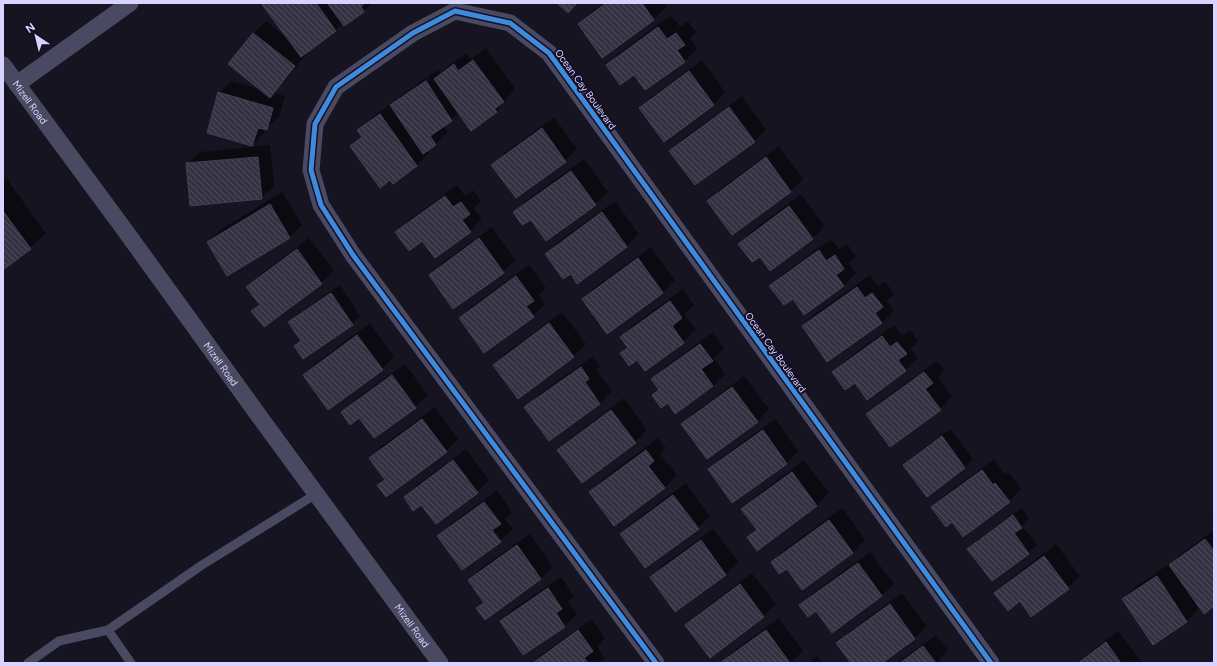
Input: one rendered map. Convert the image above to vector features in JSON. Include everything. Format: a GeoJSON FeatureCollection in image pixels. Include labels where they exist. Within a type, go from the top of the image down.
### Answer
{"type":"FeatureCollection","features":[{"type":"Feature","properties":{"kind":"street"},"geometry":{"type":"LineString","coordinates":[[17,84],[130,3]]}},
{"type":"Feature","properties":{"kind":"street","name":"Ocean Cay Boulevard"},"geometry":{"type":"LineString","coordinates":[[656,663],[353,254],[322,205],[311,170],[315,124],[336,87],[413,33],[455,11],[510,23],[549,53],[991,663]]}},
{"type":"Feature","properties":{"kind":"street","name":"Mizell Road"},"geometry":{"type":"LineString","coordinates":[[3,65],[440,663]]}},
{"type":"Feature","properties":{"kind":"lane"},"geometry":{"type":"LineString","coordinates":[[28,663],[59,641],[108,630],[202,565],[316,494]]}},
{"type":"Feature","properties":{"kind":"lane"},"geometry":{"type":"LineString","coordinates":[[108,630],[131,663]]}},
{"type":"Feature","properties":{"kind":"building"},"geometry":{"type":"Polygon","coordinates":[[[261,3],[316,3],[336,31],[301,57],[261,3]]]}},
{"type":"Feature","properties":{"kind":"building"},"geometry":{"type":"Polygon","coordinates":[[[327,3],[365,3],[361,6],[364,12],[344,26],[327,3]]]}},
{"type":"Feature","properties":{"kind":"building"},"geometry":{"type":"Polygon","coordinates":[[[557,3],[577,3],[568,13],[557,3]]]}},
{"type":"Feature","properties":{"kind":"building"},"geometry":{"type":"Polygon","coordinates":[[[606,3],[642,3],[654,20],[602,58],[578,24],[606,3]]]}},
{"type":"Feature","properties":{"kind":"building"},"geometry":{"type":"Polygon","coordinates":[[[658,27],[667,39],[676,33],[685,45],[677,50],[685,62],[645,90],[634,75],[620,85],[606,65],[658,27]]]}},
{"type":"Feature","properties":{"kind":"building"},"geometry":{"type":"Polygon","coordinates":[[[253,33],[295,66],[270,98],[228,64],[253,33]]]}},
{"type":"Feature","properties":{"kind":"building"},"geometry":{"type":"Polygon","coordinates":[[[473,60],[504,102],[494,109],[497,112],[471,131],[434,79],[454,64],[458,71],[473,60]]]}},
{"type":"Feature","properties":{"kind":"building"},"geometry":{"type":"Polygon","coordinates":[[[689,71],[714,105],[664,142],[639,108],[689,71]]]}},
{"type":"Feature","properties":{"kind":"building"},"geometry":{"type":"Polygon","coordinates":[[[426,81],[452,121],[430,136],[436,145],[423,154],[390,105],[426,81]]]}},
{"type":"Feature","properties":{"kind":"building"},"geometry":{"type":"Polygon","coordinates":[[[218,92],[273,108],[267,130],[258,128],[252,146],[207,133],[218,92]]]}},
{"type":"Feature","properties":{"kind":"building"},"geometry":{"type":"Polygon","coordinates":[[[729,107],[755,142],[695,185],[669,151],[729,107]]]}},
{"type":"Feature","properties":{"kind":"building"},"geometry":{"type":"Polygon","coordinates":[[[380,114],[417,166],[393,184],[390,180],[380,188],[350,146],[362,137],[357,130],[380,114]]]}},
{"type":"Feature","properties":{"kind":"building"},"geometry":{"type":"Polygon","coordinates":[[[542,128],[566,162],[516,198],[491,165],[542,128]]]}},
{"type":"Feature","properties":{"kind":"building"},"geometry":{"type":"Polygon","coordinates":[[[258,157],[262,199],[190,206],[186,163],[258,157]]]}},
{"type":"Feature","properties":{"kind":"building"},"geometry":{"type":"Polygon","coordinates":[[[766,157],[791,192],[732,235],[707,201],[766,157]]]}},
{"type":"Feature","properties":{"kind":"building"},"geometry":{"type":"Polygon","coordinates":[[[571,171],[596,205],[546,241],[531,220],[522,225],[513,212],[571,171]]]}},
{"type":"Feature","properties":{"kind":"building"},"geometry":{"type":"Polygon","coordinates":[[[445,196],[453,207],[461,202],[470,214],[462,220],[471,232],[435,258],[422,241],[409,251],[395,232],[445,196]]]}},
{"type":"Feature","properties":{"kind":"building"},"geometry":{"type":"Polygon","coordinates":[[[270,204],[290,238],[227,276],[207,242],[270,204]]]}},
{"type":"Feature","properties":{"kind":"building"},"geometry":{"type":"Polygon","coordinates":[[[789,206],[813,239],[770,271],[760,257],[752,262],[738,244],[789,206]]]}},
{"type":"Feature","properties":{"kind":"building"},"geometry":{"type":"Polygon","coordinates":[[[3,211],[31,249],[3,270],[3,211]]]}},
{"type":"Feature","properties":{"kind":"building"},"geometry":{"type":"Polygon","coordinates":[[[602,212],[627,247],[577,284],[571,274],[563,279],[545,254],[602,212]]]}},
{"type":"Feature","properties":{"kind":"building"},"geometry":{"type":"Polygon","coordinates":[[[479,238],[504,273],[453,309],[429,275],[479,238]]]}},
{"type":"Feature","properties":{"kind":"building"},"geometry":{"type":"Polygon","coordinates":[[[297,249],[322,284],[264,327],[251,311],[260,305],[246,287],[297,249]]]}},
{"type":"Feature","properties":{"kind":"building"},"geometry":{"type":"Polygon","coordinates":[[[819,250],[826,261],[835,255],[844,269],[836,275],[844,286],[804,315],[793,299],[784,305],[769,286],[819,250]]]}},
{"type":"Feature","properties":{"kind":"building"},"geometry":{"type":"Polygon","coordinates":[[[638,258],[663,293],[607,334],[582,299],[638,258]]]}},
{"type":"Feature","properties":{"kind":"building"},"geometry":{"type":"Polygon","coordinates":[[[516,276],[534,301],[526,306],[534,317],[484,353],[459,318],[516,276]]]}},
{"type":"Feature","properties":{"kind":"building"},"geometry":{"type":"Polygon","coordinates":[[[857,287],[865,298],[872,293],[883,307],[875,313],[882,323],[827,362],[802,326],[857,287]]]}},
{"type":"Feature","properties":{"kind":"building"},"geometry":{"type":"Polygon","coordinates":[[[331,293],[353,325],[303,359],[294,346],[301,341],[288,322],[331,293]]]}},
{"type":"Feature","properties":{"kind":"building"},"geometry":{"type":"Polygon","coordinates":[[[670,301],[682,318],[672,326],[684,343],[645,371],[637,360],[629,366],[620,353],[628,348],[620,337],[670,301]]]}},
{"type":"Feature","properties":{"kind":"building"},"geometry":{"type":"Polygon","coordinates":[[[549,323],[574,357],[518,399],[493,365],[549,323]]]}},
{"type":"Feature","properties":{"kind":"building"},"geometry":{"type":"Polygon","coordinates":[[[357,335],[383,370],[328,410],[303,375],[357,335]]]}},
{"type":"Feature","properties":{"kind":"building"},"geometry":{"type":"Polygon","coordinates":[[[882,336],[890,347],[897,342],[907,354],[898,360],[906,371],[867,400],[855,383],[845,390],[832,372],[882,336]]]}},
{"type":"Feature","properties":{"kind":"building"},"geometry":{"type":"Polygon","coordinates":[[[700,344],[713,361],[701,369],[713,386],[675,414],[668,403],[661,408],[652,395],[659,390],[651,379],[700,344]]]}},
{"type":"Feature","properties":{"kind":"building"},"geometry":{"type":"Polygon","coordinates":[[[581,367],[589,379],[585,382],[600,404],[549,441],[524,407],[581,367]]]}},
{"type":"Feature","properties":{"kind":"building"},"geometry":{"type":"Polygon","coordinates":[[[924,372],[933,383],[925,389],[941,410],[890,447],[866,414],[924,372]]]}},
{"type":"Feature","properties":{"kind":"building"},"geometry":{"type":"Polygon","coordinates":[[[392,375],[416,408],[374,438],[359,418],[350,425],[341,412],[392,375]]]}},
{"type":"Feature","properties":{"kind":"building"},"geometry":{"type":"Polygon","coordinates":[[[732,387],[758,422],[707,459],[681,424],[732,387]]]}},
{"type":"Feature","properties":{"kind":"building"},"geometry":{"type":"Polygon","coordinates":[[[611,410],[636,443],[582,483],[557,450],[611,410]]]}},
{"type":"Feature","properties":{"kind":"building"},"geometry":{"type":"Polygon","coordinates":[[[422,419],[447,452],[386,497],[377,485],[385,480],[369,458],[422,419]]]}},
{"type":"Feature","properties":{"kind":"building"},"geometry":{"type":"Polygon","coordinates":[[[763,430],[787,464],[732,503],[708,469],[763,430]]]}},
{"type":"Feature","properties":{"kind":"building"},"geometry":{"type":"Polygon","coordinates":[[[942,436],[965,468],[927,497],[903,465],[942,436]]]}},
{"type":"Feature","properties":{"kind":"building"},"geometry":{"type":"Polygon","coordinates":[[[646,450],[654,461],[648,466],[665,488],[614,526],[589,492],[646,450]]]}},
{"type":"Feature","properties":{"kind":"building"},"geometry":{"type":"Polygon","coordinates":[[[453,460],[478,493],[436,524],[421,505],[413,511],[404,497],[453,460]]]}},
{"type":"Feature","properties":{"kind":"building"},"geometry":{"type":"Polygon","coordinates":[[[982,470],[993,485],[995,483],[1010,502],[963,537],[952,522],[946,527],[931,507],[982,470]]]}},
{"type":"Feature","properties":{"kind":"building"},"geometry":{"type":"Polygon","coordinates":[[[792,472],[817,506],[757,551],[747,537],[757,530],[741,509],[792,472]]]}},
{"type":"Feature","properties":{"kind":"building"},"geometry":{"type":"Polygon","coordinates":[[[673,495],[699,529],[645,568],[620,534],[673,495]]]}},
{"type":"Feature","properties":{"kind":"building"},"geometry":{"type":"Polygon","coordinates":[[[484,502],[501,524],[492,530],[501,542],[462,570],[437,536],[484,502]]]}},
{"type":"Feature","properties":{"kind":"building"},"geometry":{"type":"Polygon","coordinates":[[[1013,515],[1022,528],[1014,533],[1029,554],[992,581],[967,549],[1013,515]]]}},
{"type":"Feature","properties":{"kind":"building"},"geometry":{"type":"Polygon","coordinates":[[[829,520],[853,553],[802,590],[787,569],[779,574],[771,562],[829,520]]]}},
{"type":"Feature","properties":{"kind":"building"},"geometry":{"type":"Polygon","coordinates":[[[1205,539],[1214,551],[1214,606],[1204,614],[1169,565],[1205,539]]]}},
{"type":"Feature","properties":{"kind":"building"},"geometry":{"type":"Polygon","coordinates":[[[701,540],[726,575],[675,612],[650,577],[701,540]]]}},
{"type":"Feature","properties":{"kind":"building"},"geometry":{"type":"Polygon","coordinates":[[[517,545],[541,579],[485,620],[476,608],[484,603],[468,580],[517,545]]]}},
{"type":"Feature","properties":{"kind":"building"},"geometry":{"type":"Polygon","coordinates":[[[1044,556],[1069,589],[1031,617],[1020,601],[1008,611],[994,593],[1044,556]]]}},
{"type":"Feature","properties":{"kind":"building"},"geometry":{"type":"Polygon","coordinates":[[[858,563],[882,596],[832,633],[816,611],[808,617],[799,605],[858,563]]]}},
{"type":"Feature","properties":{"kind":"building"},"geometry":{"type":"Polygon","coordinates":[[[1157,576],[1187,622],[1153,645],[1122,599],[1157,576]]]}},
{"type":"Feature","properties":{"kind":"building"},"geometry":{"type":"Polygon","coordinates":[[[740,584],[764,617],[710,658],[685,625],[740,584]]]}},
{"type":"Feature","properties":{"kind":"building"},"geometry":{"type":"Polygon","coordinates":[[[548,588],[562,609],[556,613],[565,627],[523,655],[500,621],[548,588]]]}},
{"type":"Feature","properties":{"kind":"building"},"geometry":{"type":"Polygon","coordinates":[[[890,604],[915,639],[882,663],[851,663],[836,643],[890,604]]]}},
{"type":"Feature","properties":{"kind":"building"},"geometry":{"type":"Polygon","coordinates":[[[578,630],[593,651],[584,658],[588,663],[533,663],[578,630]]]}},
{"type":"Feature","properties":{"kind":"building"},"geometry":{"type":"Polygon","coordinates":[[[766,630],[790,663],[720,663],[766,630]]]}},
{"type":"Feature","properties":{"kind":"building"},"geometry":{"type":"Polygon","coordinates":[[[1106,642],[1121,663],[1078,663],[1106,642]]]}},
{"type":"Feature","properties":{"kind":"building"},"geometry":{"type":"Polygon","coordinates":[[[923,646],[936,663],[900,663],[923,646]]]}},
{"type":"Feature","properties":{"kind":"cycle path"},"geometry":{"type":"LineString","coordinates":[[656,663],[353,255],[321,205],[311,170],[315,124],[336,87],[413,33],[455,11],[510,23],[549,53],[991,663]]}}]}
